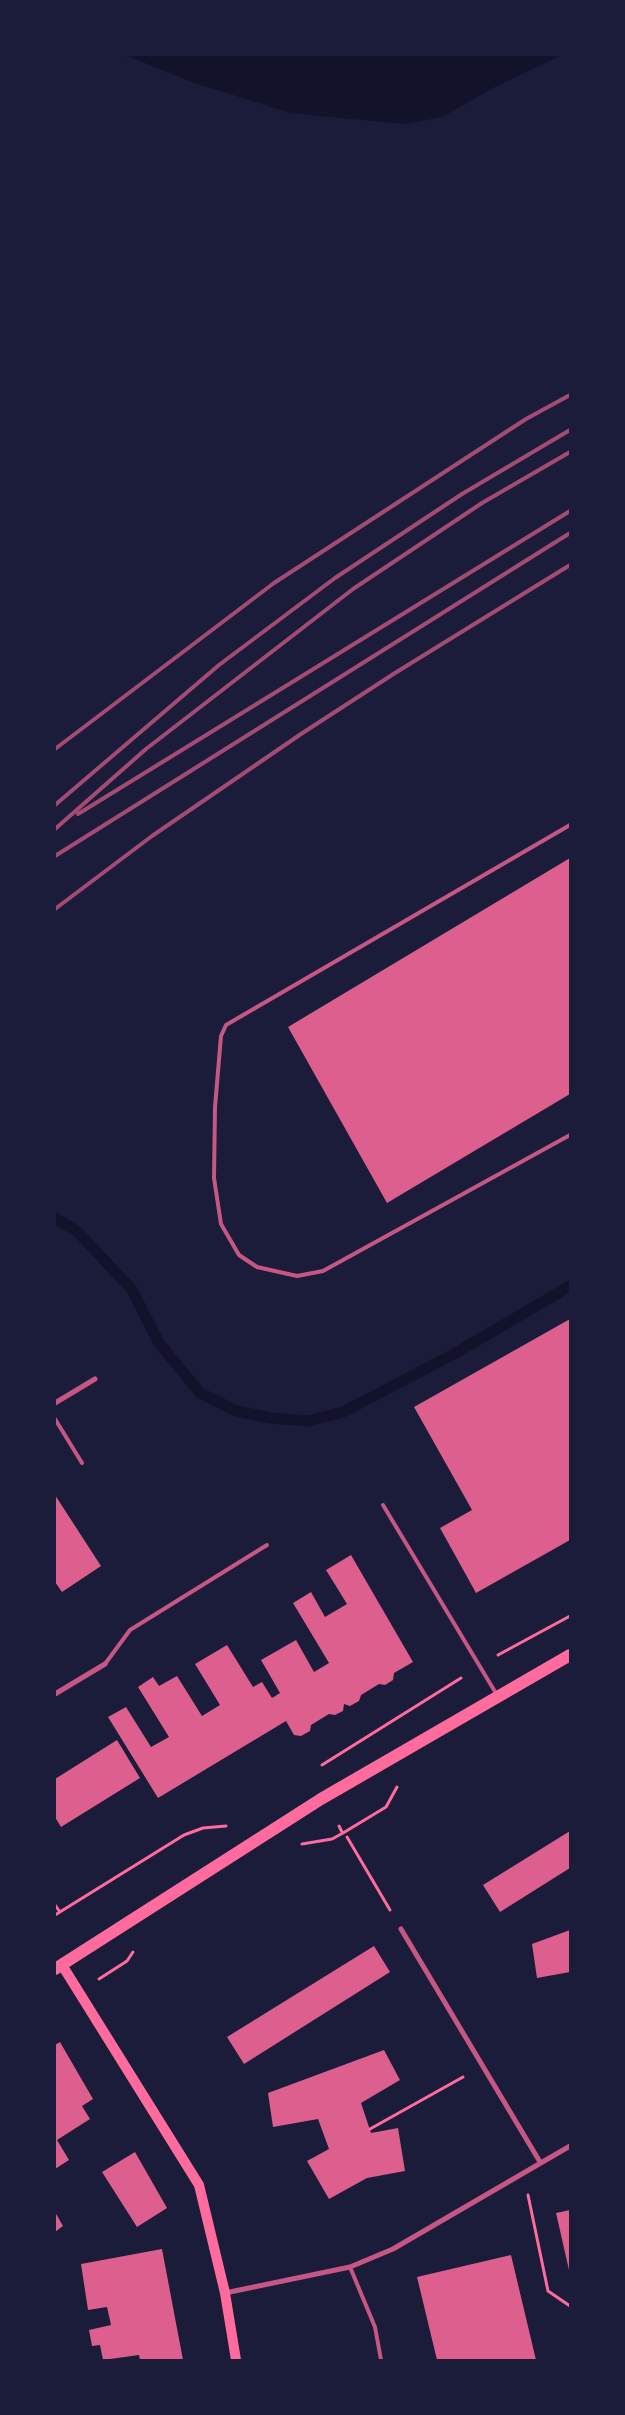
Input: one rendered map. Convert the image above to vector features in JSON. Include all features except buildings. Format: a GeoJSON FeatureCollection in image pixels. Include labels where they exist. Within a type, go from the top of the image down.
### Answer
{"type":"FeatureCollection","features":[{"type":"Feature","properties":{"kind":"main road"},"geometry":{"type":"LineString","coordinates":[[236,2360],[225,2293],[198,2185],[59,1967],[321,1799],[570,1655]]}},
{"type":"Feature","properties":{"kind":"street"},"geometry":{"type":"LineString","coordinates":[[55,1403],[95,1378]]}},
{"type":"Feature","properties":{"kind":"street"},"geometry":{"type":"LineString","coordinates":[[55,1694],[105,1664]]}},
{"type":"Feature","properties":{"kind":"street"},"geometry":{"type":"LineString","coordinates":[[401,1929],[540,2162]]}},
{"type":"Feature","properties":{"kind":"street"},"geometry":{"type":"LineString","coordinates":[[225,2293],[350,2267],[393,2249],[570,2146]]}},
{"type":"Feature","properties":{"kind":"lane"},"geometry":{"type":"LineString","coordinates":[[570,824],[226,1025],[221,1036],[215,1106],[214,1178],[221,1224],[239,1255],[257,1268],[298,1276],[323,1271],[570,1135]]}},
{"type":"Feature","properties":{"kind":"lane"},"geometry":{"type":"LineString","coordinates":[[55,1419],[82,1462]]}},
{"type":"Feature","properties":{"kind":"lane"},"geometry":{"type":"LineString","coordinates":[[383,1505],[498,1697]]}},
{"type":"Feature","properties":{"kind":"lane"},"geometry":{"type":"LineString","coordinates":[[105,1664],[130,1630],[267,1545]]}},
{"type":"Feature","properties":{"kind":"lane"},"geometry":{"type":"LineString","coordinates":[[350,2267],[375,2327],[381,2360]]}},
{"type":"Feature","properties":{"kind":"path"},"geometry":{"type":"LineString","coordinates":[[318,1768],[480,1666],[570,1616]]}},
{"type":"Feature","properties":{"kind":"path"},"geometry":{"type":"LineString","coordinates":[[302,1844],[332,1839],[350,1829],[386,1807],[395,1789],[401,1785]]}},
{"type":"Feature","properties":{"kind":"path"},"geometry":{"type":"LineString","coordinates":[[55,1915],[184,1834],[203,1828],[224,1827],[232,1822]]}},
{"type":"Feature","properties":{"kind":"path"},"geometry":{"type":"LineString","coordinates":[[339,1826],[401,1929]]}},
{"type":"Feature","properties":{"kind":"path"},"geometry":{"type":"LineString","coordinates":[[55,1904],[60,1912]]}},
{"type":"Feature","properties":{"kind":"path"},"geometry":{"type":"LineString","coordinates":[[370,2130],[484,2066]]}},
{"type":"Feature","properties":{"kind":"path"},"geometry":{"type":"LineString","coordinates":[[523,2172],[548,2291],[570,2306]]}},
{"type":"Feature","properties":{"kind":"shaded area"},"geometry":{"type":"Polygon","coordinates":[[[125,55],[562,55],[493,88],[442,117],[405,124],[290,113],[192,82],[125,55]]]}},
{"type":"Feature","properties":{"kind":"waterway"},"geometry":{"type":"LineString","coordinates":[[55,1218],[78,1232],[132,1290],[159,1343],[200,1393],[236,1411],[271,1418],[308,1421],[343,1412],[454,1354],[570,1286]]}},
{"type":"Feature","properties":{"kind":"railway"},"geometry":{"type":"LineString","coordinates":[[55,749],[274,583],[526,419],[570,395]]}},
{"type":"Feature","properties":{"kind":"railway"},"geometry":{"type":"LineString","coordinates":[[55,805],[219,665],[335,578],[462,494],[570,430]]}},
{"type":"Feature","properties":{"kind":"railway"},"geometry":{"type":"LineString","coordinates":[[55,829],[146,749],[353,589],[482,503],[570,452]]}},
{"type":"Feature","properties":{"kind":"railway"},"geometry":{"type":"LineString","coordinates":[[78,814],[570,511]]}},
{"type":"Feature","properties":{"kind":"railway"},"geometry":{"type":"LineString","coordinates":[[55,856],[570,533]]}},
{"type":"Feature","properties":{"kind":"railway"},"geometry":{"type":"LineString","coordinates":[[55,909],[152,836],[301,734],[395,673],[570,565]]}}]}
